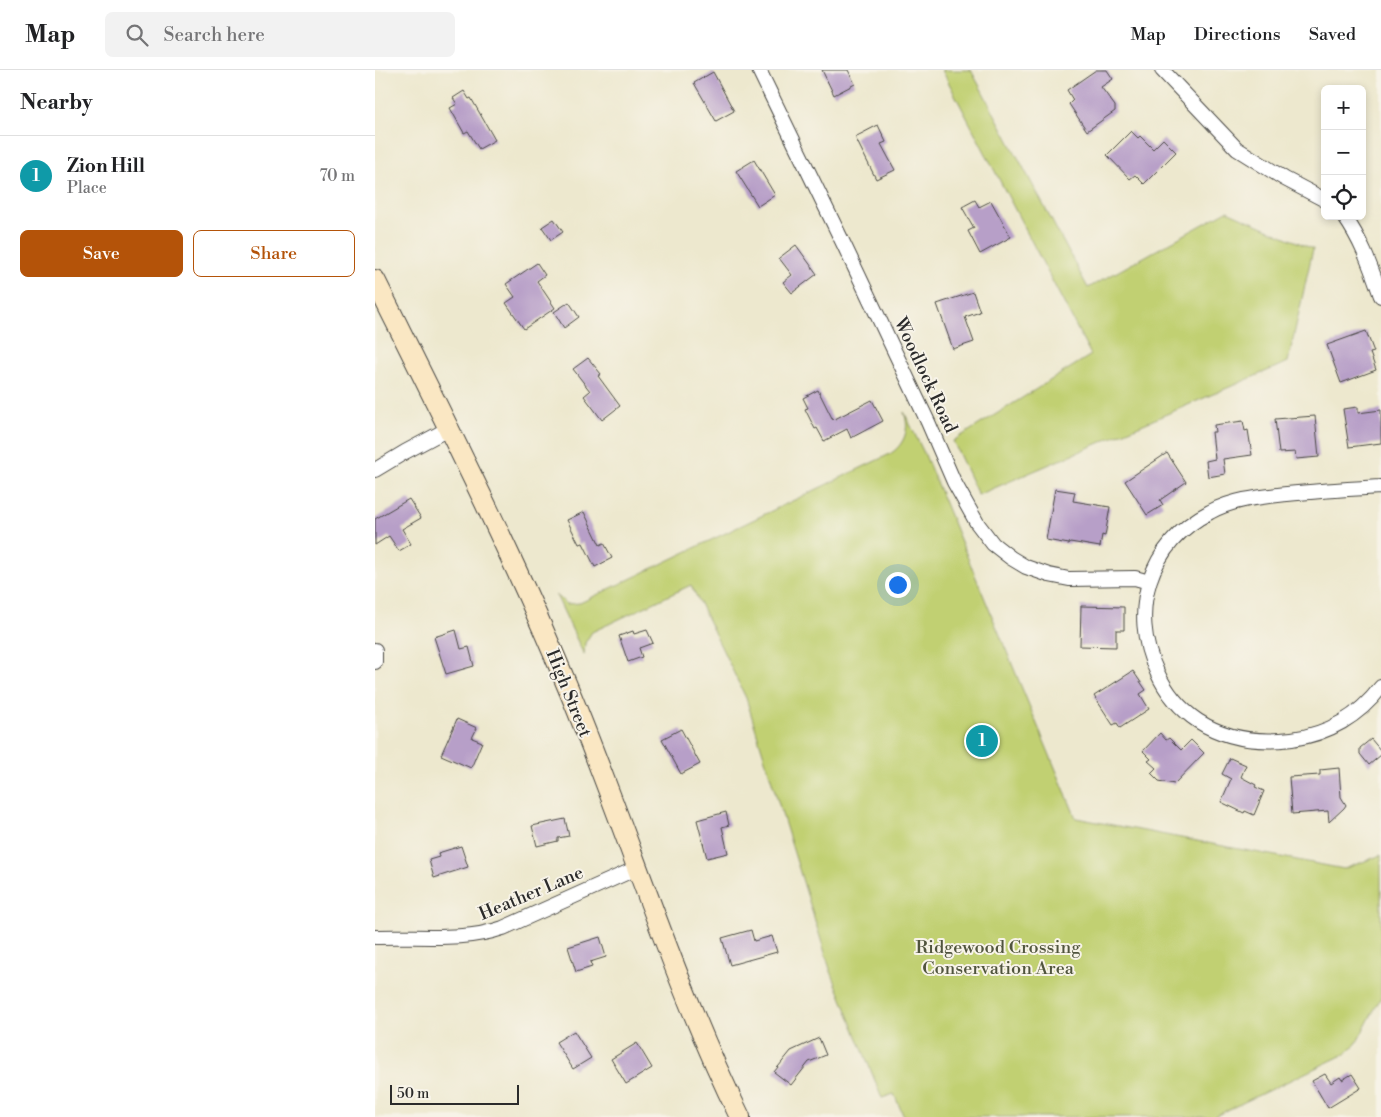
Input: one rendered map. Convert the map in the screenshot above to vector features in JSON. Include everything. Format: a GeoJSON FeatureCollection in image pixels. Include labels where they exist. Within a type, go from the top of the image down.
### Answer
{"type":"FeatureCollection","features":[{"type":"Feature","properties":{"kind":"main road","name":"High Street"},"geometry":{"type":"LineString","coordinates":[[375,280],[449,429],[540,622],[571,695],[684,991],[740,1117]]}},
{"type":"Feature","properties":{"kind":"street","name":"Woodlock Road"},"geometry":{"type":"LineString","coordinates":[[759,70],[849,255],[928,422],[954,482],[977,523],[993,544],[1011,558],[1026,567],[1049,575],[1069,579],[1135,578],[1149,582]]}},
{"type":"Feature","properties":{"kind":"street"},"geometry":{"type":"LineString","coordinates":[[1162,70],[1237,149],[1285,179],[1321,198]]}},
{"type":"Feature","properties":{"kind":"street"},"geometry":{"type":"LineString","coordinates":[[1347,220],[1357,234],[1381,296]]}},
{"type":"Feature","properties":{"kind":"street"},"geometry":{"type":"LineString","coordinates":[[375,470],[449,429]]}},
{"type":"Feature","properties":{"kind":"street"},"geometry":{"type":"LineString","coordinates":[[1381,486],[1248,499],[1220,508],[1190,524],[1176,537],[1160,558],[1149,582],[1144,625],[1149,656],[1164,686],[1177,703],[1197,720],[1229,736],[1260,741],[1280,740],[1301,738],[1326,731],[1360,710],[1381,687]]}},
{"type":"Feature","properties":{"kind":"street"},"geometry":{"type":"LineString","coordinates":[[375,650],[375,662]]}},
{"type":"Feature","properties":{"kind":"street","name":"Heather Lane"},"geometry":{"type":"LineString","coordinates":[[375,937],[469,936],[485,934],[503,928],[637,868]]}},
{"type":"Feature","properties":{"kind":"green space"},"geometry":{"type":"Polygon","coordinates":[[[942,70],[971,70],[1088,288],[1227,211],[1313,249],[1288,362],[978,495],[953,441],[1091,355],[942,70]]]}},
{"type":"Feature","properties":{"kind":"green space","name":"Ridgewood Crossing Conservation Area"},"geometry":{"type":"Polygon","coordinates":[[[904,412],[925,455],[1076,818],[1344,869],[1381,855],[1381,997],[1356,1044],[1345,1054],[1213,1117],[904,1117],[894,1094],[882,1098],[830,969],[746,698],[691,585],[592,632],[585,643],[584,655],[556,595],[567,604],[580,603],[890,454],[899,446],[905,436],[906,418],[904,412]]]}},
{"type":"Feature","properties":{"kind":"building"},"geometry":{"type":"Polygon","coordinates":[[[822,70],[848,70],[855,84],[834,95],[822,70]]]}},
{"type":"Feature","properties":{"kind":"building"},"geometry":{"type":"Polygon","coordinates":[[[1096,70],[1107,70],[1113,79],[1101,87],[1115,106],[1115,111],[1087,131],[1069,104],[1073,100],[1067,90],[1096,70]]]}},
{"type":"Feature","properties":{"kind":"building"},"geometry":{"type":"Polygon","coordinates":[[[713,72],[734,111],[716,121],[694,83],[713,72]]]}},
{"type":"Feature","properties":{"kind":"building"},"geometry":{"type":"Polygon","coordinates":[[[464,91],[469,99],[471,98],[495,140],[479,149],[468,131],[464,133],[450,108],[457,104],[453,98],[464,91]]]}},
{"type":"Feature","properties":{"kind":"building"},"geometry":{"type":"Polygon","coordinates":[[[878,125],[886,142],[881,144],[895,170],[876,179],[855,137],[878,125]]]}},
{"type":"Feature","properties":{"kind":"building"},"geometry":{"type":"Polygon","coordinates":[[[1131,131],[1138,138],[1140,136],[1153,149],[1163,139],[1176,152],[1144,184],[1135,175],[1130,179],[1107,155],[1131,131]]]}},
{"type":"Feature","properties":{"kind":"building"},"geometry":{"type":"Polygon","coordinates":[[[754,160],[775,195],[758,206],[736,171],[754,160]]]}},
{"type":"Feature","properties":{"kind":"building"},"geometry":{"type":"Polygon","coordinates":[[[975,200],[979,207],[991,201],[1011,237],[980,254],[968,231],[974,228],[962,207],[975,200]]]}},
{"type":"Feature","properties":{"kind":"building"},"geometry":{"type":"Polygon","coordinates":[[[554,219],[563,232],[551,240],[542,227],[554,219]]]}},
{"type":"Feature","properties":{"kind":"building"},"geometry":{"type":"Polygon","coordinates":[[[796,245],[817,274],[792,293],[783,282],[792,275],[779,258],[796,245]]]}},
{"type":"Feature","properties":{"kind":"building"},"geometry":{"type":"Polygon","coordinates":[[[537,263],[545,275],[537,281],[555,308],[524,329],[506,303],[515,297],[506,284],[537,263]]]}},
{"type":"Feature","properties":{"kind":"building"},"geometry":{"type":"Polygon","coordinates":[[[973,292],[980,312],[965,317],[974,342],[953,349],[937,304],[973,292]]]}},
{"type":"Feature","properties":{"kind":"building"},"geometry":{"type":"Polygon","coordinates":[[[569,302],[579,317],[564,328],[554,312],[569,302]]]}},
{"type":"Feature","properties":{"kind":"building"},"geometry":{"type":"Polygon","coordinates":[[[1366,331],[1374,352],[1370,353],[1376,370],[1341,383],[1327,345],[1366,331]]]}},
{"type":"Feature","properties":{"kind":"building"},"geometry":{"type":"Polygon","coordinates":[[[588,358],[601,374],[598,376],[620,406],[602,420],[584,396],[590,391],[573,369],[588,358]]]}},
{"type":"Feature","properties":{"kind":"building"},"geometry":{"type":"Polygon","coordinates":[[[818,390],[833,420],[872,400],[883,421],[851,438],[847,429],[824,441],[817,428],[815,429],[805,409],[808,408],[803,398],[818,390]]]}},
{"type":"Feature","properties":{"kind":"building"},"geometry":{"type":"Polygon","coordinates":[[[1358,407],[1358,413],[1381,410],[1381,443],[1349,447],[1343,409],[1358,407]]]}},
{"type":"Feature","properties":{"kind":"building"},"geometry":{"type":"Polygon","coordinates":[[[1315,416],[1319,457],[1296,459],[1295,452],[1279,453],[1275,419],[1315,416]]]}},
{"type":"Feature","properties":{"kind":"building"},"geometry":{"type":"Polygon","coordinates":[[[1243,421],[1245,431],[1248,430],[1252,455],[1223,459],[1225,474],[1208,477],[1206,461],[1215,459],[1212,432],[1215,432],[1214,425],[1243,421]]]}},
{"type":"Feature","properties":{"kind":"building"},"geometry":{"type":"Polygon","coordinates":[[[1167,453],[1186,482],[1160,500],[1163,505],[1147,515],[1125,481],[1167,453]]]}},
{"type":"Feature","properties":{"kind":"building"},"geometry":{"type":"Polygon","coordinates":[[[1055,489],[1075,492],[1073,501],[1110,507],[1105,536],[1102,535],[1100,547],[1046,540],[1055,489]]]}},
{"type":"Feature","properties":{"kind":"building"},"geometry":{"type":"Polygon","coordinates":[[[409,499],[421,518],[402,529],[411,544],[399,551],[389,536],[375,545],[375,519],[409,499]]]}},
{"type":"Feature","properties":{"kind":"building"},"geometry":{"type":"Polygon","coordinates":[[[584,512],[600,545],[604,543],[612,558],[595,567],[583,543],[579,544],[567,520],[584,512]]]}},
{"type":"Feature","properties":{"kind":"building"},"geometry":{"type":"Polygon","coordinates":[[[1081,606],[1124,607],[1124,630],[1116,630],[1116,647],[1080,646],[1081,606]]]}},
{"type":"Feature","properties":{"kind":"building"},"geometry":{"type":"Polygon","coordinates":[[[456,630],[461,649],[469,647],[474,666],[446,674],[434,637],[456,630]]]}},
{"type":"Feature","properties":{"kind":"building"},"geometry":{"type":"Polygon","coordinates":[[[647,630],[653,643],[639,648],[642,657],[628,662],[619,636],[633,631],[634,634],[647,630]]]}},
{"type":"Feature","properties":{"kind":"building"},"geometry":{"type":"Polygon","coordinates":[[[1133,671],[1146,690],[1140,694],[1149,709],[1120,728],[1117,723],[1113,725],[1094,696],[1133,671]]]}},
{"type":"Feature","properties":{"kind":"building"},"geometry":{"type":"Polygon","coordinates":[[[457,719],[477,728],[472,738],[482,742],[471,768],[441,755],[457,719]]]}},
{"type":"Feature","properties":{"kind":"building"},"geometry":{"type":"Polygon","coordinates":[[[681,729],[700,764],[681,774],[662,739],[681,729]]]}},
{"type":"Feature","properties":{"kind":"building"},"geometry":{"type":"Polygon","coordinates":[[[1160,733],[1166,740],[1169,738],[1181,750],[1191,740],[1204,753],[1174,784],[1159,781],[1151,773],[1156,768],[1148,761],[1151,759],[1143,751],[1160,733]]]}},
{"type":"Feature","properties":{"kind":"building"},"geometry":{"type":"Polygon","coordinates":[[[1371,739],[1381,751],[1381,755],[1369,765],[1360,754],[1360,748],[1371,739]]]}},
{"type":"Feature","properties":{"kind":"building"},"geometry":{"type":"Polygon","coordinates":[[[1230,758],[1246,765],[1241,777],[1264,791],[1254,815],[1245,811],[1244,813],[1221,802],[1231,779],[1222,774],[1230,758]]]}},
{"type":"Feature","properties":{"kind":"building"},"geometry":{"type":"Polygon","coordinates":[[[1339,768],[1341,797],[1346,805],[1344,808],[1329,822],[1328,811],[1292,814],[1289,777],[1320,775],[1320,770],[1339,768]]]}},
{"type":"Feature","properties":{"kind":"building"},"geometry":{"type":"Polygon","coordinates":[[[726,812],[729,825],[722,827],[728,853],[707,858],[697,820],[726,812]]]}},
{"type":"Feature","properties":{"kind":"building"},"geometry":{"type":"Polygon","coordinates":[[[565,819],[569,836],[537,846],[532,826],[565,819]]]}},
{"type":"Feature","properties":{"kind":"building"},"geometry":{"type":"Polygon","coordinates":[[[461,846],[468,867],[434,878],[429,860],[439,857],[438,853],[461,846]]]}},
{"type":"Feature","properties":{"kind":"building"},"geometry":{"type":"Polygon","coordinates":[[[751,930],[754,941],[772,936],[777,952],[730,965],[722,938],[751,930]]]}},
{"type":"Feature","properties":{"kind":"building"},"geometry":{"type":"Polygon","coordinates":[[[600,937],[606,957],[590,962],[592,967],[576,972],[568,947],[600,937]]]}},
{"type":"Feature","properties":{"kind":"building"},"geometry":{"type":"Polygon","coordinates":[[[574,1031],[591,1058],[573,1069],[556,1042],[574,1031]]]}},
{"type":"Feature","properties":{"kind":"building"},"geometry":{"type":"Polygon","coordinates":[[[819,1038],[826,1055],[809,1062],[791,1085],[774,1072],[791,1051],[819,1038]]]}},
{"type":"Feature","properties":{"kind":"building"},"geometry":{"type":"Polygon","coordinates":[[[637,1043],[652,1068],[626,1084],[611,1059],[637,1043]]]}},
{"type":"Feature","properties":{"kind":"building"},"geometry":{"type":"Polygon","coordinates":[[[1325,1074],[1331,1083],[1340,1077],[1342,1080],[1352,1074],[1361,1088],[1328,1108],[1312,1081],[1325,1074]]]}},
{"type":"Feature","properties":{"kind":"place","name":"Zion Hill"},"geometry":{"type":"Point","coordinates":[982,741]}}]}
